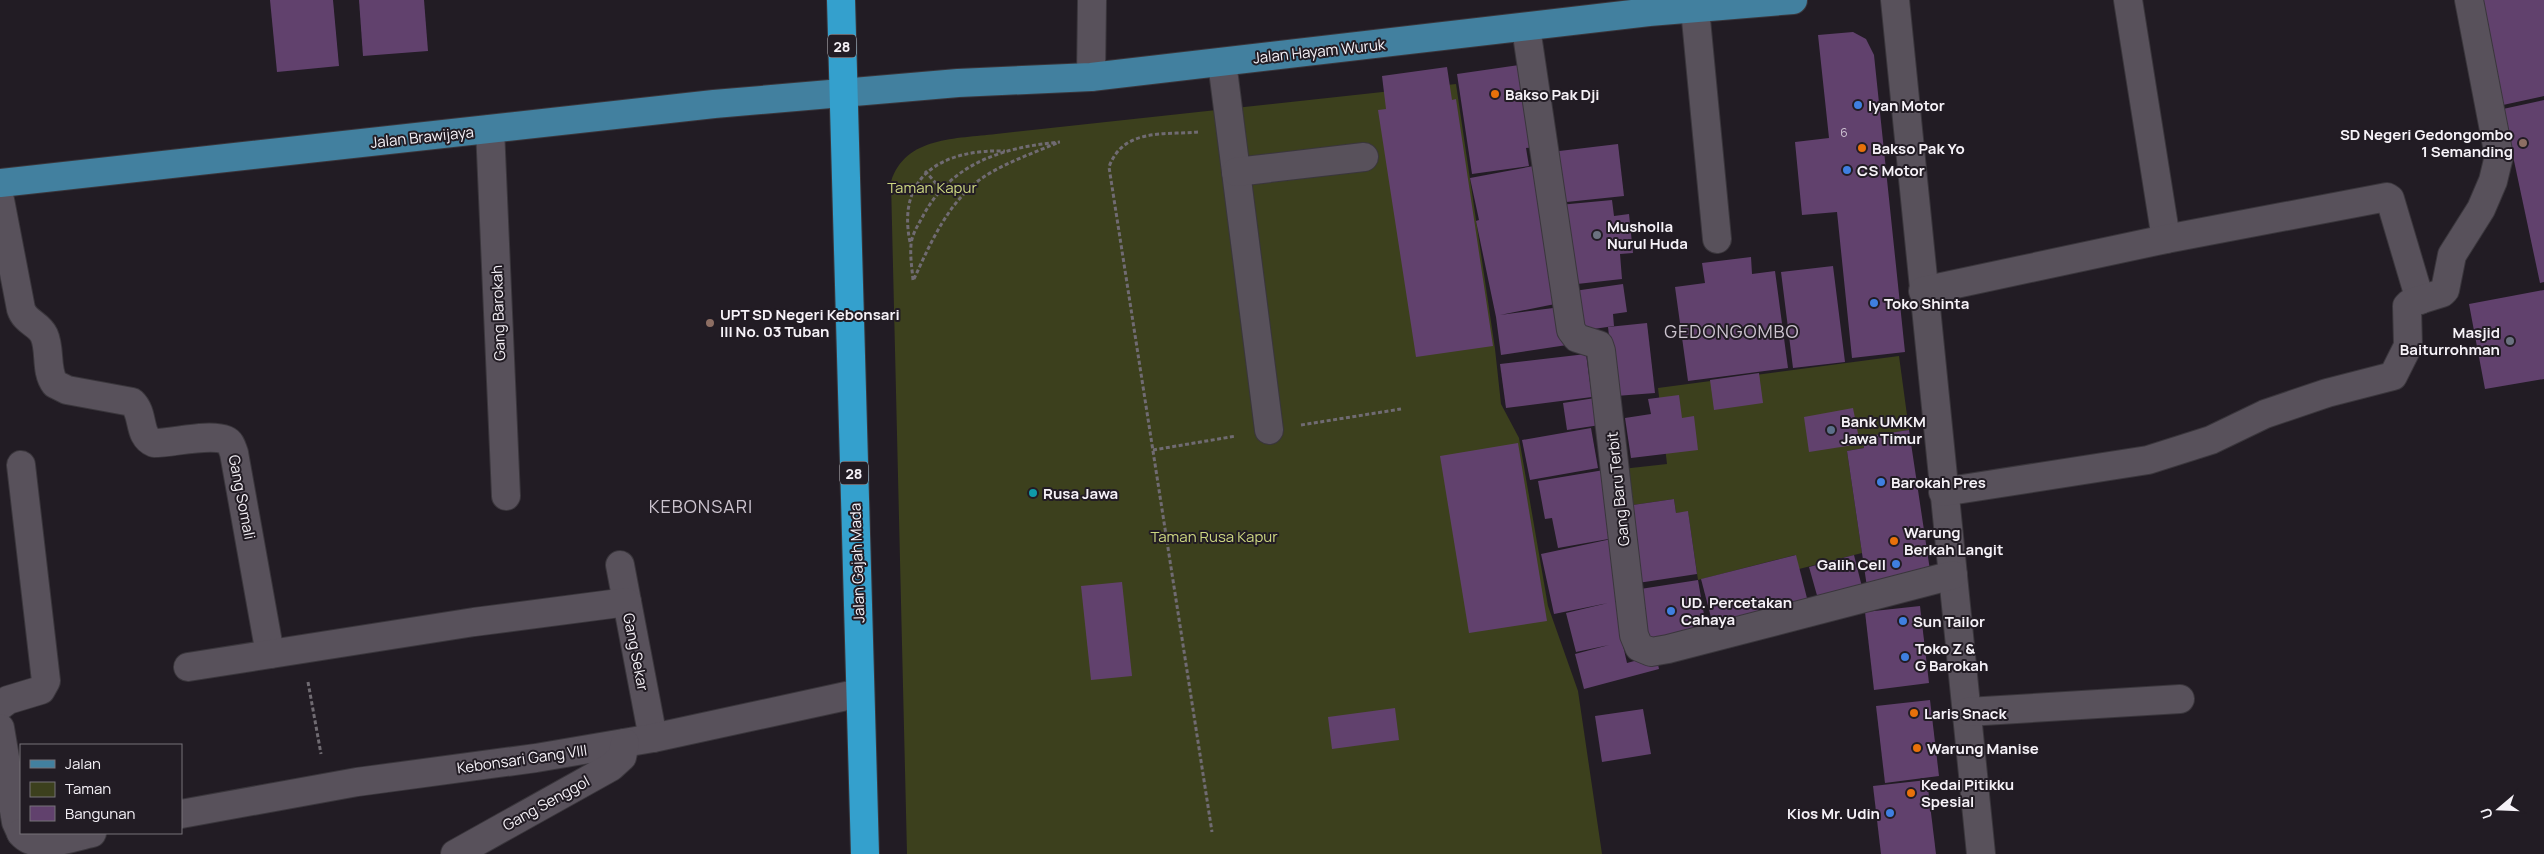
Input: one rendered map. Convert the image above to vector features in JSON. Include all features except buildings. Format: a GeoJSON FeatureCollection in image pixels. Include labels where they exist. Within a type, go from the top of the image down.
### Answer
{"type":"FeatureCollection","features":[{"type":"Feature","properties":{"kind":"highway","name":"28"},"geometry":{"type":"LineString","coordinates":[[841,0],[843,92]]}},
{"type":"Feature","properties":{"kind":"highway","name":"Jalan Gajah Mada"},"geometry":{"type":"LineString","coordinates":[[843,92],[865,854]]}},
{"type":"Feature","properties":{"kind":"main road","name":"Jalan Hayam Wuruk"},"geometry":{"type":"LineString","coordinates":[[843,92],[958,83],[1091,76],[1526,28],[1649,6],[1696,9],[1793,0]]}},
{"type":"Feature","properties":{"kind":"main road","name":"Jalan Brawijaya"},"geometry":{"type":"LineString","coordinates":[[0,183],[843,92]]}},
{"type":"Feature","properties":{"kind":"street"},"geometry":{"type":"LineString","coordinates":[[1091,76],[1092,0]]}},
{"type":"Feature","properties":{"kind":"street"},"geometry":{"type":"LineString","coordinates":[[1895,0],[1943,492],[1981,854]]}},
{"type":"Feature","properties":{"kind":"street"},"geometry":{"type":"LineString","coordinates":[[2128,0],[2166,239]]}},
{"type":"Feature","properties":{"kind":"street"},"geometry":{"type":"LineString","coordinates":[[1943,492],[2148,460],[2212,440],[2265,414],[2327,393],[2389,379],[2395,373],[2408,346],[2407,306],[2410,303],[2445,290],[2452,255],[2484,202],[2493,180],[2499,156],[2469,0]]}},
{"type":"Feature","properties":{"kind":"street"},"geometry":{"type":"LineString","coordinates":[[1696,9],[1717,239]]}},
{"type":"Feature","properties":{"kind":"street","name":"Gang Baru Terbit"},"geometry":{"type":"LineString","coordinates":[[1526,28],[1570,330],[1576,338],[1599,346],[1601,351],[1634,635],[1639,648],[1651,652],[1668,649],[1953,575]]}},
{"type":"Feature","properties":{"kind":"street"},"geometry":{"type":"LineString","coordinates":[[1222,62],[1269,430]]}},
{"type":"Feature","properties":{"kind":"street","name":"Gang Barokah"},"geometry":{"type":"LineString","coordinates":[[490,129],[506,496]]}},
{"type":"Feature","properties":{"kind":"street"},"geometry":{"type":"LineString","coordinates":[[1236,172],[1364,157]]}},
{"type":"Feature","properties":{"kind":"street"},"geometry":{"type":"LineString","coordinates":[[1923,290],[2166,239],[2388,197],[2420,300]]}},
{"type":"Feature","properties":{"kind":"street","name":"Gang Somali"},"geometry":{"type":"LineString","coordinates":[[0,200],[21,309],[25,318],[40,329],[45,337],[56,384],[67,390],[132,402],[138,410],[144,436],[154,443],[213,438],[230,443],[234,453],[270,654]]}},
{"type":"Feature","properties":{"kind":"street"},"geometry":{"type":"LineString","coordinates":[[0,706],[8,700],[41,690],[46,681],[21,465]]}},
{"type":"Feature","properties":{"kind":"street","name":"Gang Sekar"},"geometry":{"type":"LineString","coordinates":[[620,565],[653,738]]}},
{"type":"Feature","properties":{"kind":"street"},"geometry":{"type":"LineString","coordinates":[[188,667],[627,602]]}},
{"type":"Feature","properties":{"kind":"street","name":"Kebonsari Gang VIII"},"geometry":{"type":"LineString","coordinates":[[182,814],[327,787],[536,758],[625,743],[860,693]]}},
{"type":"Feature","properties":{"kind":"street"},"geometry":{"type":"LineString","coordinates":[[1967,712],[2180,699]]}},
{"type":"Feature","properties":{"kind":"street"},"geometry":{"type":"LineString","coordinates":[[0,728],[19,839],[45,842],[87,834]]}},
{"type":"Feature","properties":{"kind":"street","name":"Gang Senggol"},"geometry":{"type":"LineString","coordinates":[[456,854],[611,767],[622,757],[625,743]]}},
{"type":"Feature","properties":{"kind":"path"},"geometry":{"type":"LineString","coordinates":[[1212,832],[1109,167],[1122,146],[1135,138],[1231,129]]}},
{"type":"Feature","properties":{"kind":"path"},"geometry":{"type":"LineString","coordinates":[[911,244],[914,232],[941,189],[956,175],[972,165],[1008,152],[1039,144],[1060,142],[996,170],[978,182],[948,213],[913,280],[911,244],[906,223],[907,207],[911,193],[925,172],[950,158],[985,151],[1008,152]]}},
{"type":"Feature","properties":{"kind":"path"},"geometry":{"type":"LineString","coordinates":[[925,172],[941,189]]}},
{"type":"Feature","properties":{"kind":"path"},"geometry":{"type":"LineString","coordinates":[[302,649],[327,787]]}},
{"type":"Feature","properties":{"kind":"green space","name":"Taman Rusa Kapur"},"geometry":{"type":"Polygon","coordinates":[[[1456,84],[1495,349],[1501,404],[1519,438],[1548,606],[1578,691],[1602,854],[907,854],[891,182],[898,167],[908,156],[920,148],[949,139],[1456,84]]]}},
{"type":"Feature","properties":{"kind":"green space"},"geometry":{"type":"Polygon","coordinates":[[[1899,356],[1909,430],[1862,437],[1864,448],[1847,451],[1862,553],[1799,569],[1795,555],[1698,580],[1688,512],[1676,513],[1674,499],[1626,506],[1622,469],[1667,464],[1658,388],[1899,356]]]}},
{"type":"Feature","properties":{"kind":"place","name":"Bakso Pak Dji"},"geometry":{"type":"Point","coordinates":[1495,94]}},
{"type":"Feature","properties":{"kind":"place","name":"Iyan Motor"},"geometry":{"type":"Point","coordinates":[1858,105]}},
{"type":"Feature","properties":{"kind":"place","name":"SD Negeri Gedongombo 1 Semanding"},"geometry":{"type":"Point","coordinates":[2523,143]}},
{"type":"Feature","properties":{"kind":"place","name":"Bakso Pak Yo"},"geometry":{"type":"Point","coordinates":[1862,148]}},
{"type":"Feature","properties":{"kind":"place","name":"CS Motor"},"geometry":{"type":"Point","coordinates":[1847,170]}},
{"type":"Feature","properties":{"kind":"place","name":"Musholla Nurul Huda"},"geometry":{"type":"Point","coordinates":[1597,235]}},
{"type":"Feature","properties":{"kind":"place","name":"Toko Shinta"},"geometry":{"type":"Point","coordinates":[1874,303]}},
{"type":"Feature","properties":{"kind":"place","name":"UPT SD Negeri Kebonsari III No. 03 Tuban"},"geometry":{"type":"Point","coordinates":[710,323]}},
{"type":"Feature","properties":{"kind":"place","name":"Masjid Baiturrohman"},"geometry":{"type":"Point","coordinates":[2510,341]}},
{"type":"Feature","properties":{"kind":"place","name":"Bank UMKM Jawa Timur"},"geometry":{"type":"Point","coordinates":[1831,430]}},
{"type":"Feature","properties":{"kind":"place","name":"Barokah Pres"},"geometry":{"type":"Point","coordinates":[1881,482]}},
{"type":"Feature","properties":{"kind":"place","name":"Rusa Jawa"},"geometry":{"type":"Point","coordinates":[1033,493]}},
{"type":"Feature","properties":{"kind":"place","name":"Warung Berkah Langit"},"geometry":{"type":"Point","coordinates":[1894,541]}},
{"type":"Feature","properties":{"kind":"place","name":"Galih Cell"},"geometry":{"type":"Point","coordinates":[1896,564]}},
{"type":"Feature","properties":{"kind":"place","name":"UD. Percetakan Cahaya"},"geometry":{"type":"Point","coordinates":[1671,611]}},
{"type":"Feature","properties":{"kind":"place","name":"Sun Tailor"},"geometry":{"type":"Point","coordinates":[1903,621]}},
{"type":"Feature","properties":{"kind":"place","name":"Toko Z & G Barokah"},"geometry":{"type":"Point","coordinates":[1905,657]}},
{"type":"Feature","properties":{"kind":"place","name":"Laris Snack"},"geometry":{"type":"Point","coordinates":[1914,713]}},
{"type":"Feature","properties":{"kind":"place","name":"Warung Manise"},"geometry":{"type":"Point","coordinates":[1917,748]}},
{"type":"Feature","properties":{"kind":"place","name":"Kedai Pitikku Spesial"},"geometry":{"type":"Point","coordinates":[1911,793]}},
{"type":"Feature","properties":{"kind":"place","name":"Kios Mr. Udin"},"geometry":{"type":"Point","coordinates":[1890,813]}},
{"type":"Feature","properties":{"kind":"district","name":"GEDONGOMBO"},"geometry":{"type":"Point","coordinates":[1732,331]}},
{"type":"Feature","properties":{"kind":"district","name":"KEBONSARI"},"geometry":{"type":"Point","coordinates":[701,506]}},
{"type":"Feature","properties":{"kind":"park label","name":"Taman Kapur"},"geometry":{"type":"Point","coordinates":[932,187]}}]}
